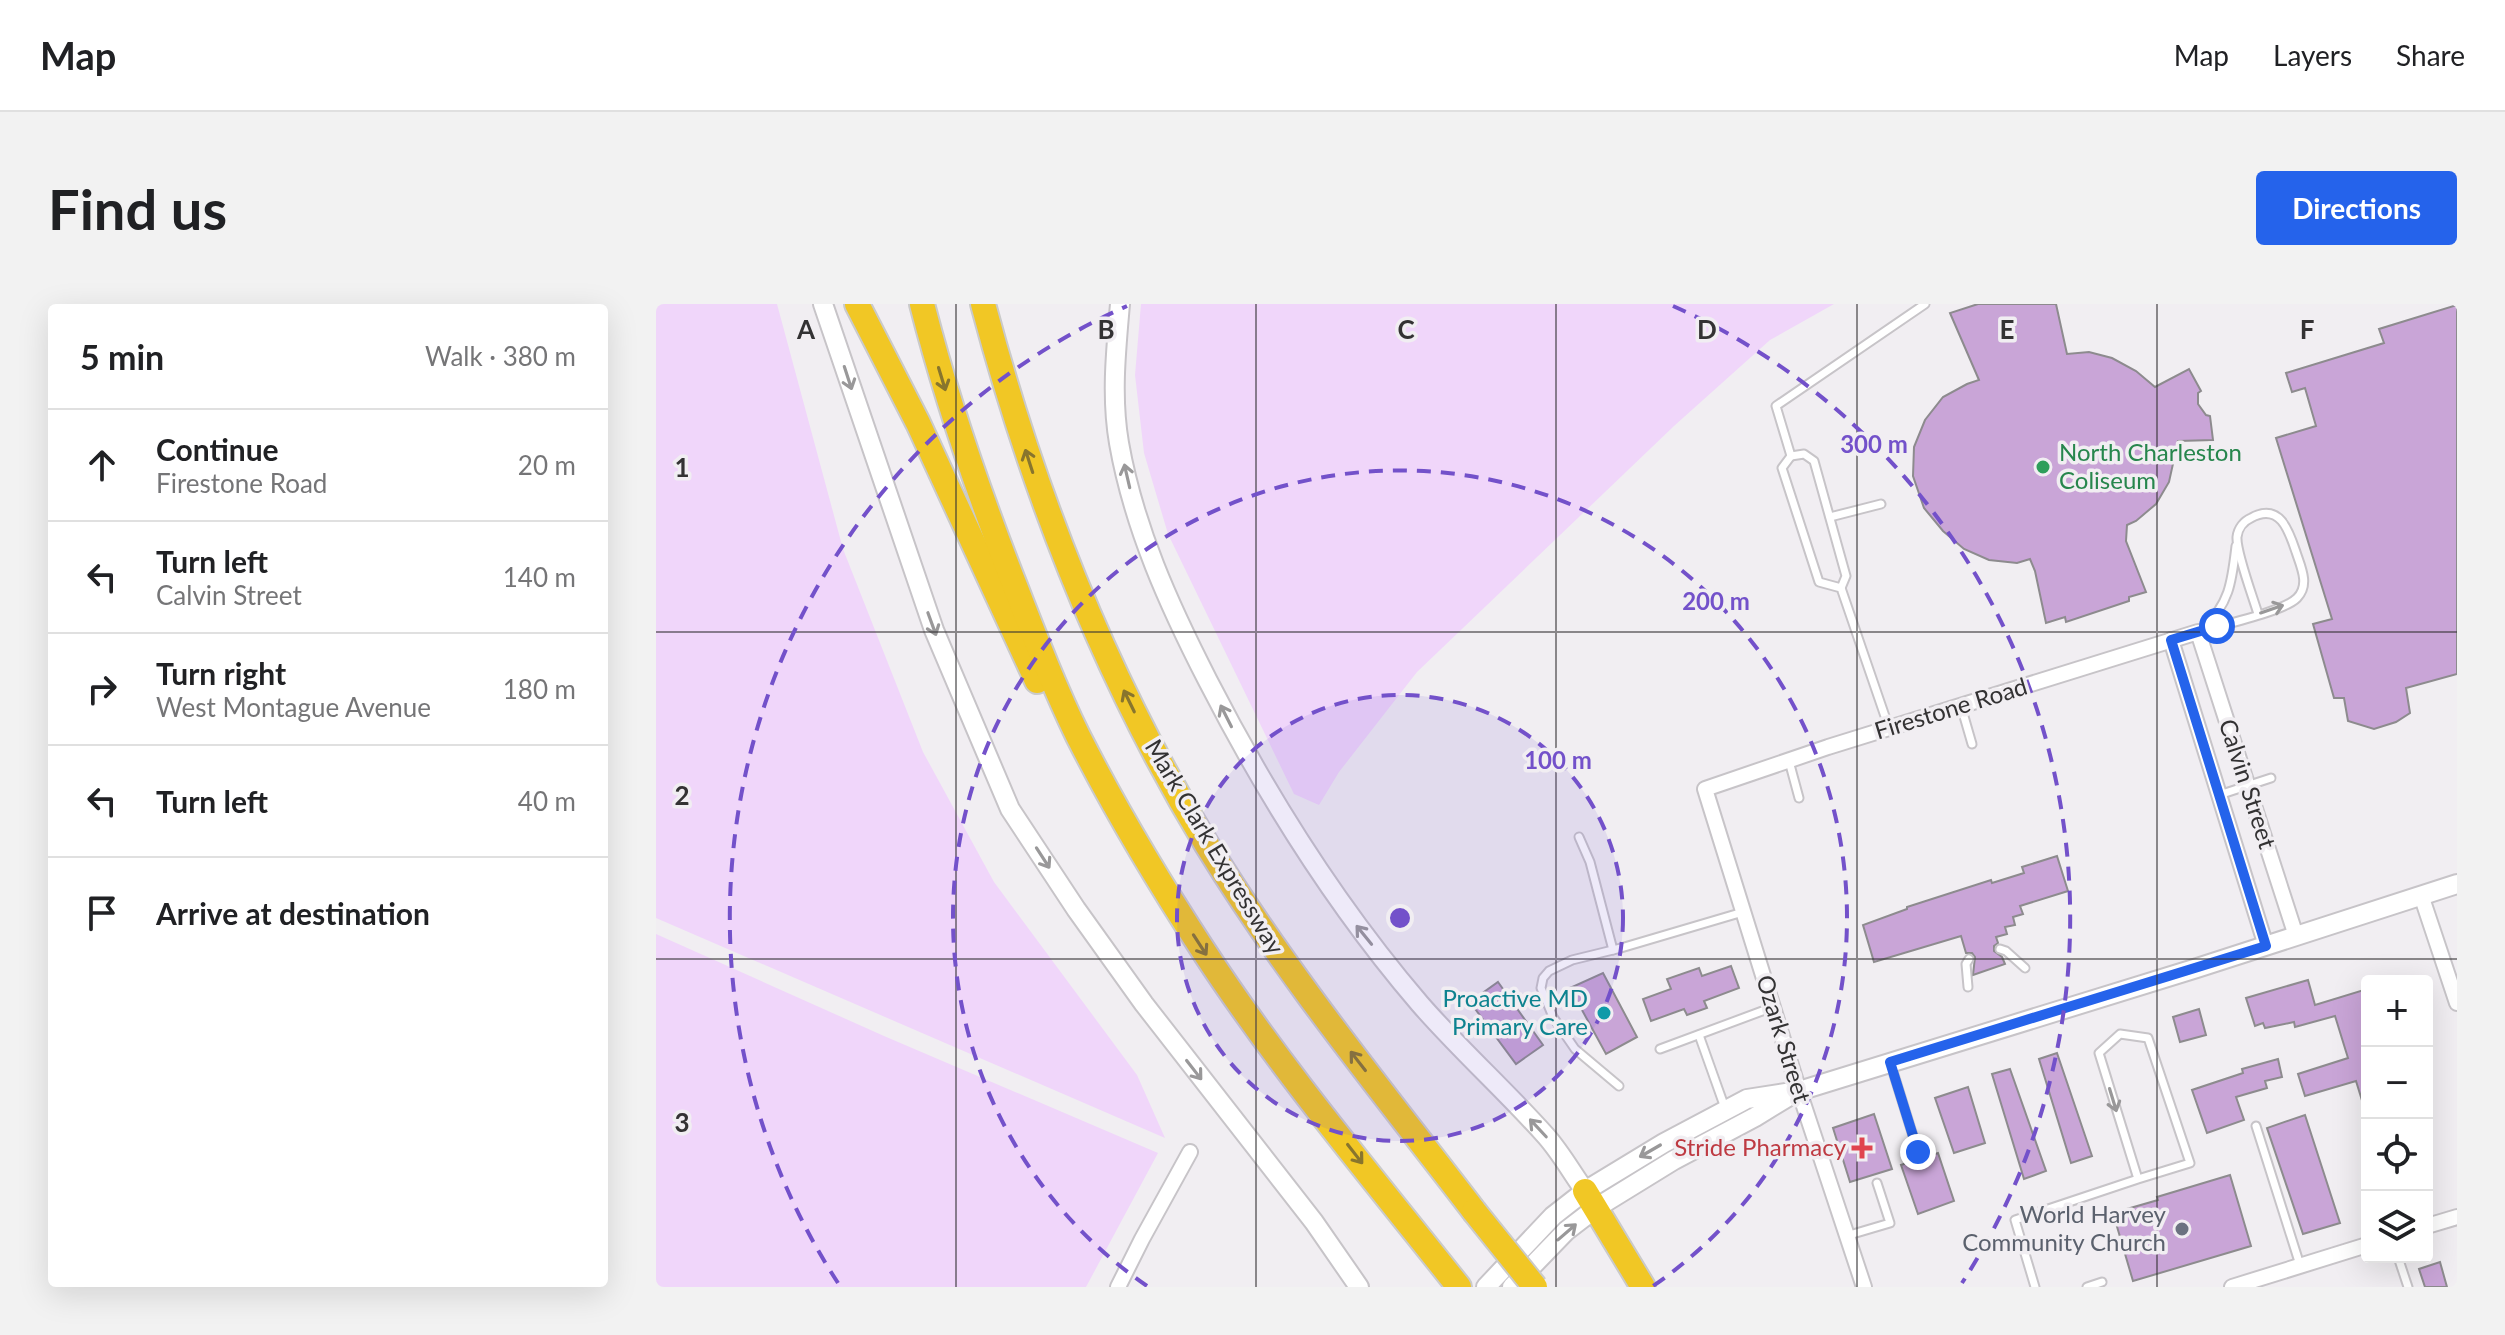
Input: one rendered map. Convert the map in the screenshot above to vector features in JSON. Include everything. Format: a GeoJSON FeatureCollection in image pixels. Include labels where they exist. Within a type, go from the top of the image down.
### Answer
{"type":"FeatureCollection","features":[{"type":"Feature","properties":{"kind":"highway"},"geometry":{"type":"LineString","coordinates":[[857,304],[918,423],[1076,761],[1125,845],[1171,900]]}},
{"type":"Feature","properties":{"kind":"highway"},"geometry":{"type":"LineString","coordinates":[[922,304],[979,493],[1052,679],[1114,803],[1204,952],[1285,1065],[1459,1287]]}},
{"type":"Feature","properties":{"kind":"highway","name":"Mark Clark Expressway"},"geometry":{"type":"LineString","coordinates":[[983,304],[1018,427],[1047,513],[1111,662],[1159,762],[1209,848],[1272,944],[1535,1287]]}},
{"type":"Feature","properties":{"kind":"highway"},"geometry":{"type":"LineString","coordinates":[[1590,1199],[1643,1287]]}},
{"type":"Feature","properties":{"kind":"main road"},"geometry":{"type":"LineString","coordinates":[[823,304],[934,630],[1010,809],[1144,1004],[1314,1222],[1359,1287]]}},
{"type":"Feature","properties":{"kind":"main road"},"geometry":{"type":"LineString","coordinates":[[1120,304],[1114,367],[1119,441],[1138,526],[1180,625],[1243,750],[1353,922],[1422,1007],[1549,1139],[1590,1199]]}},
{"type":"Feature","properties":{"kind":"main road"},"geometry":{"type":"LineString","coordinates":[[1512,1287],[1566,1231],[1590,1199],[1664,1143],[1747,1099],[1799,1091],[2457,884]]}},
{"type":"Feature","properties":{"kind":"main road"},"geometry":{"type":"LineString","coordinates":[[1486,1287],[1553,1216],[1674,1160],[1799,1091]]}},
{"type":"Feature","properties":{"kind":"street","name":"Firestone Road"},"geometry":{"type":"LineString","coordinates":[[1705,789],[2198,632]]}},
{"type":"Feature","properties":{"kind":"street","name":"Calvin Street"},"geometry":{"type":"LineString","coordinates":[[2198,632],[2296,936]]}},
{"type":"Feature","properties":{"kind":"street","name":"Calvin Street"},"geometry":{"type":"LineString","coordinates":[[2171,640],[2266,946]]}},
{"type":"Feature","properties":{"kind":"street","name":"Ozark Street"},"geometry":{"type":"LineString","coordinates":[[1705,789],[1864,1287]]}},
{"type":"Feature","properties":{"kind":"street"},"geometry":{"type":"LineString","coordinates":[[2421,895],[2457,1003]]}},
{"type":"Feature","properties":{"kind":"street"},"geometry":{"type":"LineString","coordinates":[[1118,1287],[1190,1152]]}},
{"type":"Feature","properties":{"kind":"street"},"geometry":{"type":"LineString","coordinates":[[2433,1224],[2457,1217]]}},
{"type":"Feature","properties":{"kind":"street"},"geometry":{"type":"LineString","coordinates":[[2232,1287],[2361,1247]]}},
{"type":"Feature","properties":{"kind":"lane"},"geometry":{"type":"LineString","coordinates":[[1791,456],[1776,406],[1925,304]]}},
{"type":"Feature","properties":{"kind":"lane"},"geometry":{"type":"LineString","coordinates":[[1841,588],[1819,582],[1782,468],[1791,456],[1804,454],[1814,461],[1846,576],[1841,588],[1889,728]]}},
{"type":"Feature","properties":{"kind":"lane"},"geometry":{"type":"LineString","coordinates":[[1830,517],[1881,504]]}},
{"type":"Feature","properties":{"kind":"lane"},"geometry":{"type":"LineString","coordinates":[[2265,514],[2280,518],[2287,526],[2304,578],[2303,590],[2292,602],[2198,632],[2224,604],[2231,587],[2238,532],[2248,519],[2265,514]]}},
{"type":"Feature","properties":{"kind":"lane"},"geometry":{"type":"LineString","coordinates":[[2237,540],[2258,614]]}},
{"type":"Feature","properties":{"kind":"lane"},"geometry":{"type":"LineString","coordinates":[[1961,706],[1972,744]]}},
{"type":"Feature","properties":{"kind":"lane"},"geometry":{"type":"LineString","coordinates":[[1789,761],[1799,798]]}},
{"type":"Feature","properties":{"kind":"lane"},"geometry":{"type":"LineString","coordinates":[[2218,795],[2271,778]]}},
{"type":"Feature","properties":{"kind":"lane"},"geometry":{"type":"LineString","coordinates":[[1579,837],[1590,862],[1613,950]]}},
{"type":"Feature","properties":{"kind":"lane"},"geometry":{"type":"LineString","coordinates":[[1619,1086],[1575,1049],[1553,1017],[1541,988],[1543,978],[1549,971],[1572,960],[1743,912]]}},
{"type":"Feature","properties":{"kind":"lane"},"geometry":{"type":"LineString","coordinates":[[2000,949],[2025,968]]}},
{"type":"Feature","properties":{"kind":"lane"},"geometry":{"type":"LineString","coordinates":[[1968,987],[1966,964],[1969,959]]}},
{"type":"Feature","properties":{"kind":"lane"},"geometry":{"type":"LineString","coordinates":[[1660,1049],[1773,1007]]}},
{"type":"Feature","properties":{"kind":"lane"},"geometry":{"type":"LineString","coordinates":[[2035,1287],[2015,1220],[2190,1163],[2148,1038],[2120,1034],[2099,1053],[2138,1179]]}},
{"type":"Feature","properties":{"kind":"lane"},"geometry":{"type":"LineString","coordinates":[[1699,1035],[1726,1110]]}},
{"type":"Feature","properties":{"kind":"lane"},"geometry":{"type":"LineString","coordinates":[[1890,1062],[1918,1152]]}},
{"type":"Feature","properties":{"kind":"lane"},"geometry":{"type":"LineString","coordinates":[[2256,1126],[2300,1266]]}},
{"type":"Feature","properties":{"kind":"lane"},"geometry":{"type":"LineString","coordinates":[[1846,1236],[1890,1223],[1877,1183]]}},
{"type":"Feature","properties":{"kind":"lane"},"geometry":{"type":"LineString","coordinates":[[2400,1263],[2408,1287]]}},
{"type":"Feature","properties":{"kind":"lane"},"geometry":{"type":"LineString","coordinates":[[2087,1287],[2102,1282]]}},
{"type":"Feature","properties":{"kind":"shaded area"},"geometry":{"type":"Polygon","coordinates":[[[656,304],[777,304],[843,549],[923,752],[994,882],[1137,1075],[1165,1138],[656,918],[656,304]]]}},
{"type":"Feature","properties":{"kind":"shaded area"},"geometry":{"type":"Polygon","coordinates":[[[1141,304],[1834,304],[1770,340],[1674,426],[1417,672],[1339,772],[1319,805],[1294,794],[1168,534],[1144,453],[1135,375],[1141,304]]]}},
{"type":"Feature","properties":{"kind":"shaded area"},"geometry":{"type":"Polygon","coordinates":[[[656,934],[1158,1153],[1086,1287],[656,1287],[656,934]]]}},
{"type":"Feature","properties":{"kind":"building","name":"North Charleston Coliseum"},"geometry":{"type":"Polygon","coordinates":[[[1978,304],[2056,304],[2067,354],[2089,352],[2112,358],[2136,371],[2155,387],[2189,369],[2201,391],[2198,393],[2198,404],[2210,416],[2213,440],[2178,441],[2169,482],[2156,504],[2127,525],[2126,541],[2146,592],[2129,597],[2129,601],[2066,622],[2065,617],[2046,623],[2030,559],[2017,563],[1989,560],[1964,549],[1943,531],[1924,508],[1913,476],[1914,447],[1925,420],[1943,397],[1979,380],[1950,313],[1978,304]]]}},
{"type":"Feature","properties":{"kind":"building"},"geometry":{"type":"Polygon","coordinates":[[[2457,305],[2457,674],[2406,688],[2410,713],[2396,722],[2374,729],[2348,721],[2344,698],[2334,698],[2313,624],[2332,619],[2276,438],[2316,426],[2305,388],[2292,392],[2286,373],[2384,343],[2379,329],[2457,305]]]}},
{"type":"Feature","properties":{"kind":"building"},"geometry":{"type":"Polygon","coordinates":[[[2057,856],[2068,891],[2020,906],[2023,914],[2013,917],[2015,925],[2005,927],[2007,934],[1996,937],[1998,943],[1994,951],[2005,964],[1973,975],[1975,957],[1972,953],[1966,953],[1961,936],[1874,962],[1863,925],[1907,907],[1991,880],[1992,883],[2024,873],[2022,867],[2057,856]]]}},
{"type":"Feature","properties":{"kind":"building"},"geometry":{"type":"Polygon","coordinates":[[[1731,966],[1739,988],[1704,1001],[1707,1008],[1687,1015],[1684,1009],[1651,1021],[1643,999],[1671,989],[1667,979],[1699,968],[1702,976],[1731,966]]]}},
{"type":"Feature","properties":{"kind":"building","name":"Proactive MD Primary Care"},"geometry":{"type":"Polygon","coordinates":[[[1603,973],[1637,1037],[1606,1054],[1570,988],[1603,973]]]}},
{"type":"Feature","properties":{"kind":"building"},"geometry":{"type":"Polygon","coordinates":[[[2308,980],[2315,1005],[2361,991],[2361,1097],[2356,1081],[2305,1096],[2298,1074],[2348,1058],[2335,1016],[2295,1027],[2294,1022],[2265,1028],[2263,1023],[2255,1026],[2246,998],[2308,980]]]}},
{"type":"Feature","properties":{"kind":"building"},"geometry":{"type":"Polygon","coordinates":[[[1498,982],[1543,1045],[1516,1064],[1470,1002],[1498,982]]]}},
{"type":"Feature","properties":{"kind":"building"},"geometry":{"type":"Polygon","coordinates":[[[2199,1009],[2206,1035],[2180,1042],[2173,1017],[2199,1009]]]}},
{"type":"Feature","properties":{"kind":"building"},"geometry":{"type":"Polygon","coordinates":[[[2057,1053],[2092,1156],[2071,1163],[2039,1059],[2057,1053]]]}},
{"type":"Feature","properties":{"kind":"building"},"geometry":{"type":"Polygon","coordinates":[[[2278,1059],[2282,1077],[2265,1081],[2267,1088],[2236,1097],[2244,1120],[2207,1133],[2192,1090],[2243,1073],[2242,1069],[2278,1059]]]}},
{"type":"Feature","properties":{"kind":"building"},"geometry":{"type":"Polygon","coordinates":[[[2010,1069],[2046,1171],[2024,1179],[1992,1074],[2010,1069]]]}},
{"type":"Feature","properties":{"kind":"building"},"geometry":{"type":"Polygon","coordinates":[[[1968,1087],[1985,1143],[1954,1153],[1935,1098],[1968,1087]]]}},
{"type":"Feature","properties":{"kind":"building","name":"Stride Pharmacy"},"geometry":{"type":"Polygon","coordinates":[[[1874,1114],[1892,1169],[1850,1182],[1833,1128],[1874,1114]]]}},
{"type":"Feature","properties":{"kind":"building"},"geometry":{"type":"Polygon","coordinates":[[[2305,1115],[2340,1223],[2303,1234],[2267,1128],[2305,1115]]]}},
{"type":"Feature","properties":{"kind":"building"},"geometry":{"type":"Polygon","coordinates":[[[1938,1153],[1954,1201],[1918,1214],[1901,1165],[1938,1153]]]}},
{"type":"Feature","properties":{"kind":"building","name":"World Harvey Community Church"},"geometry":{"type":"Polygon","coordinates":[[[2230,1175],[2251,1246],[2133,1281],[2113,1213],[2230,1175]]]}},
{"type":"Feature","properties":{"kind":"building"},"geometry":{"type":"Polygon","coordinates":[[[2440,1262],[2447,1287],[2425,1287],[2419,1269],[2440,1262]]]}},
{"type":"Feature","properties":{"kind":"place","name":"North Charleston Coliseum"},"geometry":{"type":"Point","coordinates":[2043,467]}},
{"type":"Feature","properties":{"kind":"place","name":"Proactive MD Primary Care"},"geometry":{"type":"Point","coordinates":[1604,1013]}},
{"type":"Feature","properties":{"kind":"place","name":"Stride Pharmacy"},"geometry":{"type":"Point","coordinates":[1862,1148]}},
{"type":"Feature","properties":{"kind":"place","name":"World Harvey Community Church"},"geometry":{"type":"Point","coordinates":[2182,1229]}},
{"type":"Feature","properties":{"kind":"route"},"geometry":{"type":"LineString","coordinates":[[1918,1152],[1890,1062],[2266,946],[2171,640],[2217,626]]}}]}
